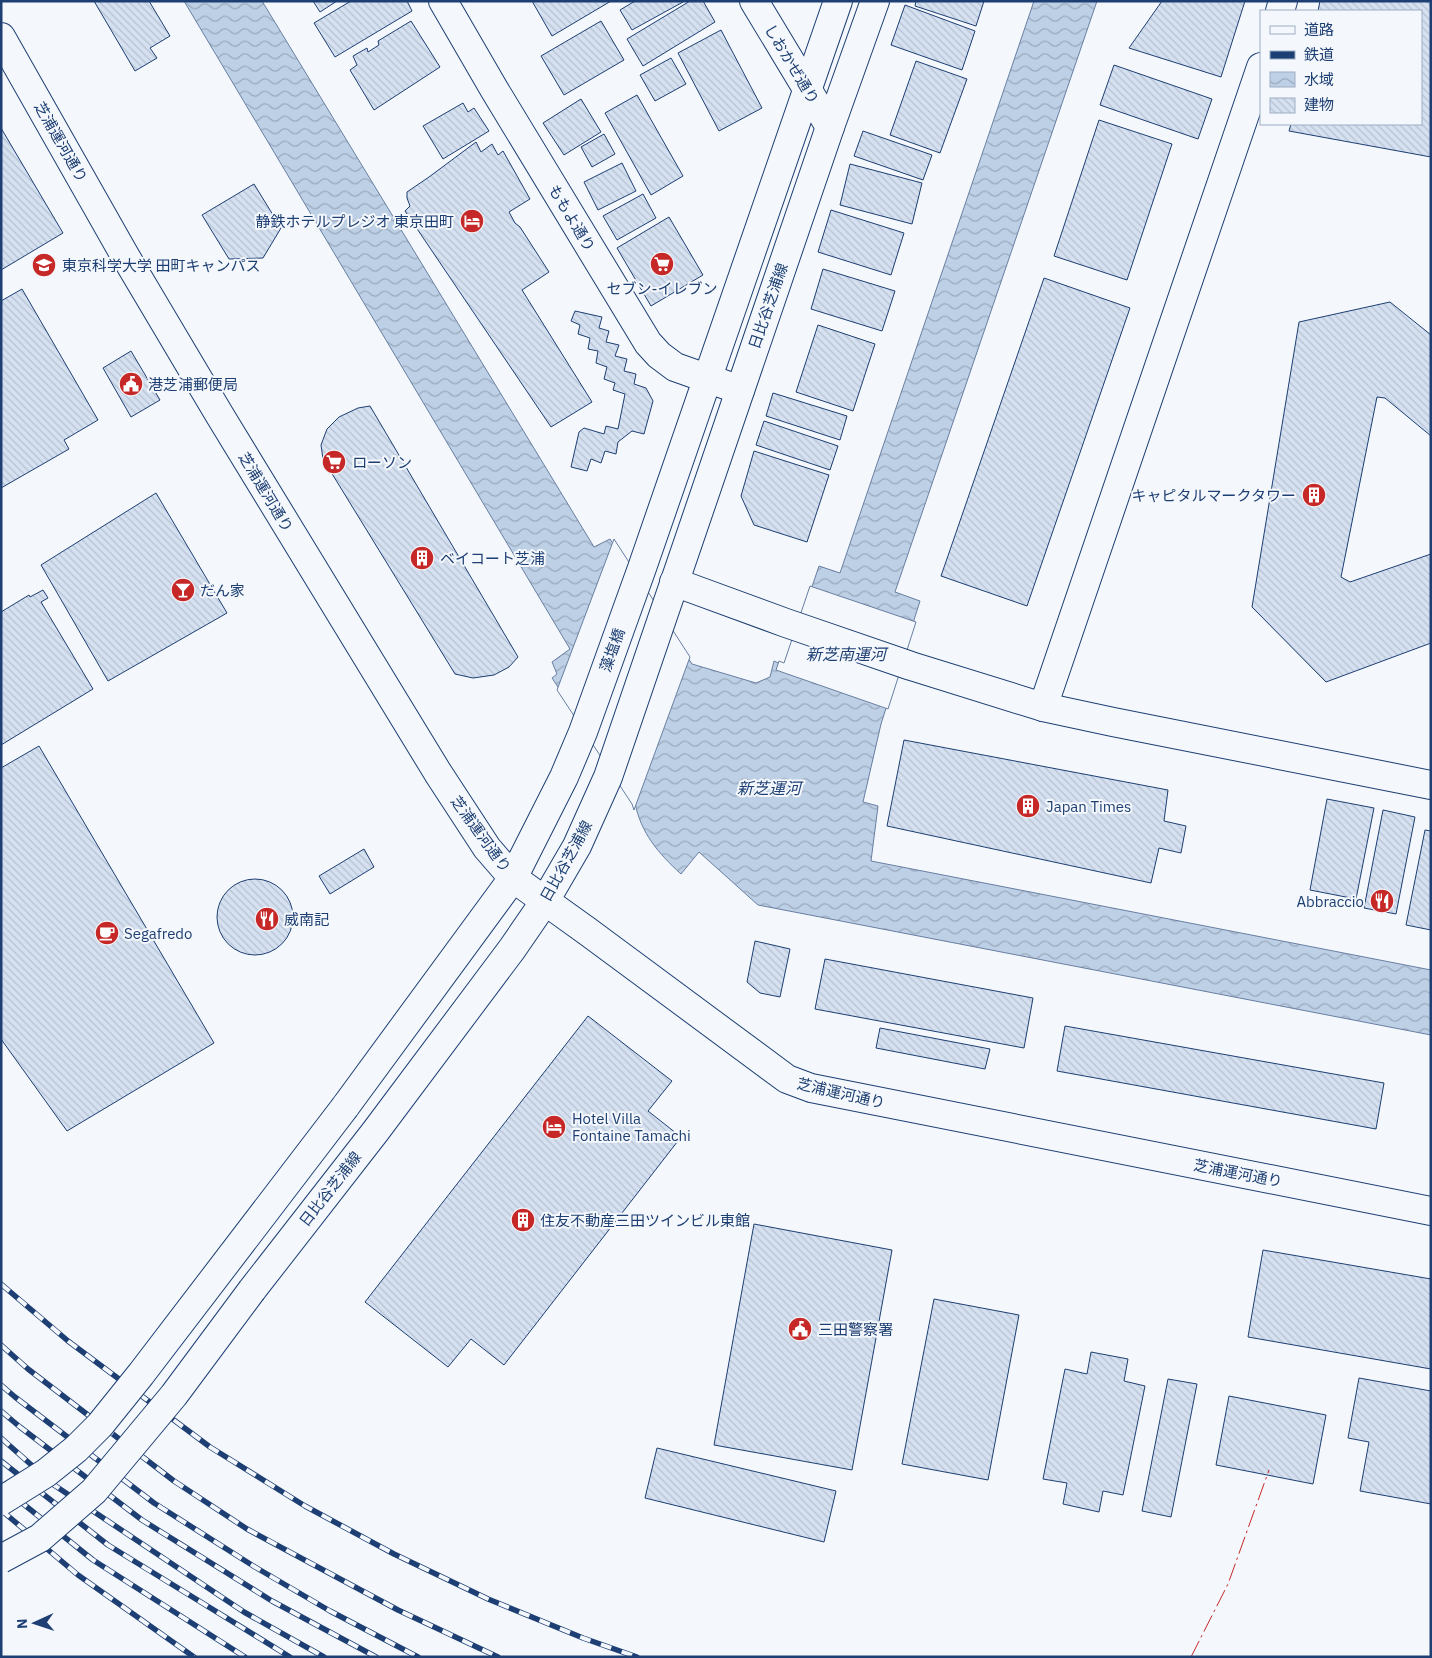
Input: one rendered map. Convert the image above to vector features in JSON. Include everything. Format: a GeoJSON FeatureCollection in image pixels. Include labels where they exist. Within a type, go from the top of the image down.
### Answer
{"type":"FeatureCollection","features":[{"type":"Feature","properties":{"kind":"street","name":"ももよ通り"},"geometry":{"type":"LineString","coordinates":[[443,1],[648,343],[659,355],[676,367],[740,390]]}},
{"type":"Feature","properties":{"kind":"street","name":"しおかぜ通り"},"geometry":{"type":"LineString","coordinates":[[754,1],[830,127]]}},
{"type":"Feature","properties":{"kind":"street"},"geometry":{"type":"LineString","coordinates":[[708,378],[838,1]]}},
{"type":"Feature","properties":{"kind":"street","name":"日比谷芝浦線"},"geometry":{"type":"LineString","coordinates":[[1,1559],[40,1538],[94,1492],[174,1395],[252,1290],[375,1132],[545,902],[576,846],[608,777],[663,612],[875,1]]}},
{"type":"Feature","properties":{"kind":"street","name":"芝浦運河通り"},"geometry":{"type":"LineString","coordinates":[[1,37],[124,254],[438,774],[487,848],[513,878],[787,1079],[811,1088],[1431,1211]]}},
{"type":"Feature","properties":{"kind":"street"},"geometry":{"type":"LineString","coordinates":[[1042,706],[1260,70]]}},
{"type":"Feature","properties":{"kind":"street","name":"藻塩橋"},"geometry":{"type":"LineString","coordinates":[[513,878],[544,819],[582,732],[642,568],[708,378]]}},
{"type":"Feature","properties":{"kind":"street"},"geometry":{"type":"LineString","coordinates":[[674,582],[911,666],[1042,706],[1113,722],[1431,785]]}},
{"type":"Feature","properties":{"kind":"street"},"geometry":{"type":"LineString","coordinates":[[1,1501],[46,1473],[76,1449],[100,1425],[345,1107],[513,878]]}},
{"type":"Feature","properties":{"kind":"water","name":"新芝運河"},"geometry":{"type":"Polygon","coordinates":[[[184,1],[262,1],[594,547],[610,539],[692,664],[756,683],[770,677],[774,661],[785,666],[819,566],[840,573],[1034,1],[1097,1],[895,592],[920,601],[881,724],[863,802],[878,806],[871,861],[1431,970],[1431,1035],[758,905],[699,852],[681,874],[658,850],[646,833],[641,824],[635,803],[552,678],[557,674],[552,662],[570,649],[184,1]]]}},
{"type":"Feature","properties":{"kind":"pier"},"geometry":{"type":"Polygon","coordinates":[[[614,539],[690,657],[634,810],[632,804],[557,690],[614,539]]]}},
{"type":"Feature","properties":{"kind":"pier"},"geometry":{"type":"Polygon","coordinates":[[[810,586],[916,622],[888,709],[776,670],[779,661],[784,663],[810,586]]]}},
{"type":"Feature","properties":{"kind":"building"},"geometry":{"type":"Polygon","coordinates":[[[94,1],[149,1],[170,36],[150,48],[157,58],[135,71],[94,1]]]}},
{"type":"Feature","properties":{"kind":"building"},"geometry":{"type":"Polygon","coordinates":[[[313,1],[337,1],[320,12],[313,1]]]}},
{"type":"Feature","properties":{"kind":"building"},"geometry":{"type":"Polygon","coordinates":[[[351,1],[407,1],[412,11],[335,57],[314,23],[351,1]]]}},
{"type":"Feature","properties":{"kind":"building"},"geometry":{"type":"Polygon","coordinates":[[[532,1],[611,1],[552,36],[532,1]]]}},
{"type":"Feature","properties":{"kind":"building"},"geometry":{"type":"Polygon","coordinates":[[[635,1],[683,2],[632,30],[620,10],[635,1]]]}},
{"type":"Feature","properties":{"kind":"building"},"geometry":{"type":"Polygon","coordinates":[[[690,1],[703,1],[715,22],[643,66],[627,39],[690,1]]]}},
{"type":"Feature","properties":{"kind":"building"},"geometry":{"type":"Polygon","coordinates":[[[916,1],[984,1],[976,26],[915,6],[916,1]]]}},
{"type":"Feature","properties":{"kind":"building"},"geometry":{"type":"Polygon","coordinates":[[[1162,1],[1245,1],[1221,77],[1129,48],[1162,1]]]}},
{"type":"Feature","properties":{"kind":"building"},"geometry":{"type":"Polygon","coordinates":[[[1320,1],[1431,1],[1431,157],[1289,131],[1291,125],[1422,125],[1422,10],[1318,10],[1320,1]]]}},
{"type":"Feature","properties":{"kind":"building"},"geometry":{"type":"Polygon","coordinates":[[[905,5],[975,31],[962,70],[891,45],[905,5]]]}},
{"type":"Feature","properties":{"kind":"building"},"geometry":{"type":"Polygon","coordinates":[[[411,21],[440,67],[374,110],[350,70],[357,65],[353,56],[367,48],[368,52],[379,45],[378,41],[411,21]]]}},
{"type":"Feature","properties":{"kind":"building"},"geometry":{"type":"Polygon","coordinates":[[[601,21],[624,60],[564,95],[541,56],[601,21]]]}},
{"type":"Feature","properties":{"kind":"building"},"geometry":{"type":"Polygon","coordinates":[[[721,30],[762,108],[719,131],[678,53],[721,30]]]}},
{"type":"Feature","properties":{"kind":"building"},"geometry":{"type":"Polygon","coordinates":[[[671,58],[686,84],[655,101],[640,75],[671,58]]]}},
{"type":"Feature","properties":{"kind":"building"},"geometry":{"type":"Polygon","coordinates":[[[916,61],[967,79],[940,153],[890,135],[916,61]]]}},
{"type":"Feature","properties":{"kind":"building"},"geometry":{"type":"Polygon","coordinates":[[[1114,65],[1212,99],[1198,139],[1100,105],[1114,65]]]}},
{"type":"Feature","properties":{"kind":"building"},"geometry":{"type":"Polygon","coordinates":[[[637,95],[683,176],[651,195],[605,113],[637,95]]]}},
{"type":"Feature","properties":{"kind":"building"},"geometry":{"type":"Polygon","coordinates":[[[581,99],[601,132],[564,155],[543,123],[581,99]]]}},
{"type":"Feature","properties":{"kind":"building"},"geometry":{"type":"Polygon","coordinates":[[[463,103],[468,112],[474,108],[489,131],[443,159],[423,126],[463,103]]]}},
{"type":"Feature","properties":{"kind":"building"},"geometry":{"type":"Polygon","coordinates":[[[1099,120],[1172,144],[1127,280],[1054,256],[1099,120]]]}},
{"type":"Feature","properties":{"kind":"building"},"geometry":{"type":"Polygon","coordinates":[[[1,128],[63,233],[1,270],[1,128]]]}},
{"type":"Feature","properties":{"kind":"building"},"geometry":{"type":"Polygon","coordinates":[[[863,131],[932,155],[923,180],[854,156],[863,131]]]}},
{"type":"Feature","properties":{"kind":"building"},"geometry":{"type":"Polygon","coordinates":[[[604,134],[615,154],[592,167],[581,147],[604,134]]]}},
{"type":"Feature","properties":{"kind":"building"},"geometry":{"type":"Polygon","coordinates":[[[476,142],[481,152],[492,144],[498,155],[503,151],[530,199],[509,212],[549,272],[522,290],[592,402],[551,427],[405,211],[410,206],[407,192],[476,142]]]}},
{"type":"Feature","properties":{"kind":"building"},"geometry":{"type":"Polygon","coordinates":[[[622,163],[636,191],[598,210],[584,182],[622,163]]]}},
{"type":"Feature","properties":{"kind":"building"},"geometry":{"type":"Polygon","coordinates":[[[850,164],[922,183],[912,224],[840,205],[850,164]]]}},
{"type":"Feature","properties":{"kind":"building"},"geometry":{"type":"Polygon","coordinates":[[[254,184],[281,228],[263,258],[229,259],[202,215],[254,184]]]}},
{"type":"Feature","properties":{"kind":"building"},"geometry":{"type":"Polygon","coordinates":[[[643,194],[656,218],[617,240],[603,216],[643,194]]]}},
{"type":"Feature","properties":{"kind":"building"},"geometry":{"type":"Polygon","coordinates":[[[831,210],[904,233],[891,275],[818,252],[831,210]]]}},
{"type":"Feature","properties":{"kind":"building"},"geometry":{"type":"Polygon","coordinates":[[[669,217],[703,275],[651,306],[617,248],[669,217]]]}},
{"type":"Feature","properties":{"kind":"building"},"geometry":{"type":"Polygon","coordinates":[[[823,269],[895,291],[882,331],[811,309],[823,269]]]}},
{"type":"Feature","properties":{"kind":"building"},"geometry":{"type":"Polygon","coordinates":[[[1044,278],[1130,308],[1027,606],[941,576],[1044,278]]]}},
{"type":"Feature","properties":{"kind":"building"},"geometry":{"type":"Polygon","coordinates":[[[22,289],[98,420],[64,440],[69,449],[1,488],[1,301],[22,289]]]}},
{"type":"Feature","properties":{"kind":"building","name":"キャピタルマークタワー"},"geometry":{"type":"Polygon","coordinates":[[[1390,302],[1431,335],[1431,436],[1385,398],[1377,397],[1341,577],[1350,582],[1431,554],[1431,643],[1326,682],[1252,607],[1299,322],[1390,302]]]}},
{"type":"Feature","properties":{"kind":"building"},"geometry":{"type":"Polygon","coordinates":[[[575,311],[602,317],[599,328],[609,331],[606,342],[619,345],[615,356],[627,359],[624,371],[636,374],[634,384],[646,388],[653,401],[644,434],[632,431],[618,442],[616,454],[605,451],[601,463],[591,459],[587,471],[571,467],[579,432],[584,428],[604,434],[606,426],[618,429],[625,394],[613,390],[615,383],[604,379],[607,367],[596,363],[598,351],[588,349],[590,338],[578,334],[580,325],[571,321],[575,311]]]}},
{"type":"Feature","properties":{"kind":"building"},"geometry":{"type":"Polygon","coordinates":[[[818,325],[875,344],[853,411],[796,392],[818,325]]]}},
{"type":"Feature","properties":{"kind":"building","name":"港芝浦郵便局"},"geometry":{"type":"Polygon","coordinates":[[[131,351],[160,400],[131,417],[103,368],[131,351]]]}},
{"type":"Feature","properties":{"kind":"building"},"geometry":{"type":"Polygon","coordinates":[[[773,393],[847,416],[840,440],[766,416],[773,393]]]}},
{"type":"Feature","properties":{"kind":"building","name":"ベイコート芝浦"},"geometry":{"type":"Polygon","coordinates":[[[370,406],[518,657],[509,667],[494,675],[473,678],[455,674],[323,459],[321,445],[327,429],[339,417],[358,408],[370,406]]]}},
{"type":"Feature","properties":{"kind":"building"},"geometry":{"type":"Polygon","coordinates":[[[764,421],[838,446],[830,470],[756,445],[764,421]]]}},
{"type":"Feature","properties":{"kind":"building"},"geometry":{"type":"Polygon","coordinates":[[[754,451],[829,475],[807,542],[754,525],[741,496],[754,451]]]}},
{"type":"Feature","properties":{"kind":"building"},"geometry":{"type":"Polygon","coordinates":[[[156,493],[227,613],[108,681],[41,565],[156,493]]]}},
{"type":"Feature","properties":{"kind":"building"},"geometry":{"type":"Polygon","coordinates":[[[43,590],[48,598],[41,602],[93,689],[1,745],[1,612],[29,595],[30,597],[43,590]]]}},
{"type":"Feature","properties":{"kind":"building","name":"Japan Times"},"geometry":{"type":"Polygon","coordinates":[[[904,740],[1168,790],[1164,821],[1186,826],[1181,853],[1159,848],[1151,883],[887,826],[904,740]]]}},
{"type":"Feature","properties":{"kind":"building"},"geometry":{"type":"Polygon","coordinates":[[[39,746],[214,1043],[67,1131],[1,1039],[1,768],[39,746]]]}},
{"type":"Feature","properties":{"kind":"building"},"geometry":{"type":"Polygon","coordinates":[[[1327,799],[1374,808],[1356,899],[1310,890],[1327,799]]]}},
{"type":"Feature","properties":{"kind":"building"},"geometry":{"type":"Polygon","coordinates":[[[1383,810],[1415,817],[1396,914],[1364,908],[1383,810]]]}},
{"type":"Feature","properties":{"kind":"building"},"geometry":{"type":"Polygon","coordinates":[[[1425,830],[1431,831],[1431,930],[1406,925],[1425,830]]]}},
{"type":"Feature","properties":{"kind":"building"},"geometry":{"type":"Polygon","coordinates":[[[364,849],[374,867],[330,894],[319,876],[364,849]]]}},
{"type":"Feature","properties":{"kind":"building"},"geometry":{"type":"Polygon","coordinates":[[[255,879],[269,882],[282,890],[290,903],[293,917],[290,931],[282,944],[269,952],[255,955],[241,952],[228,944],[220,931],[217,917],[220,903],[228,890],[241,882],[255,879]]]}},
{"type":"Feature","properties":{"kind":"building"},"geometry":{"type":"Polygon","coordinates":[[[755,941],[790,949],[780,997],[760,993],[747,982],[755,941]]]}},
{"type":"Feature","properties":{"kind":"building"},"geometry":{"type":"Polygon","coordinates":[[[825,959],[1033,998],[1024,1048],[815,1009],[825,959]]]}},
{"type":"Feature","properties":{"kind":"building","name":"住友不動産三田ツインビル東館"},"geometry":{"type":"Polygon","coordinates":[[[588,1016],[672,1081],[648,1111],[681,1137],[504,1365],[471,1339],[448,1367],[365,1302],[588,1016]]]}},
{"type":"Feature","properties":{"kind":"building"},"geometry":{"type":"Polygon","coordinates":[[[1065,1026],[1384,1083],[1376,1129],[1057,1071],[1065,1026]]]}},
{"type":"Feature","properties":{"kind":"building"},"geometry":{"type":"Polygon","coordinates":[[[880,1028],[990,1049],[985,1069],[876,1048],[880,1028]]]}},
{"type":"Feature","properties":{"kind":"building"},"geometry":{"type":"Polygon","coordinates":[[[754,1224],[892,1250],[852,1470],[714,1445],[754,1224]]]}},
{"type":"Feature","properties":{"kind":"building"},"geometry":{"type":"Polygon","coordinates":[[[1263,1250],[1431,1279],[1431,1369],[1248,1337],[1263,1250]]]}},
{"type":"Feature","properties":{"kind":"building"},"geometry":{"type":"Polygon","coordinates":[[[934,1299],[1019,1315],[988,1480],[902,1464],[934,1299]]]}},
{"type":"Feature","properties":{"kind":"building"},"geometry":{"type":"Polygon","coordinates":[[[1091,1352],[1128,1359],[1124,1381],[1145,1386],[1123,1495],[1103,1491],[1099,1512],[1063,1504],[1067,1483],[1043,1479],[1065,1369],[1087,1374],[1091,1352]]]}},
{"type":"Feature","properties":{"kind":"building"},"geometry":{"type":"Polygon","coordinates":[[[1359,1378],[1431,1391],[1431,1504],[1360,1491],[1369,1442],[1348,1438],[1359,1378]]]}},
{"type":"Feature","properties":{"kind":"building"},"geometry":{"type":"Polygon","coordinates":[[[1168,1379],[1197,1384],[1171,1517],[1142,1511],[1168,1379]]]}},
{"type":"Feature","properties":{"kind":"building"},"geometry":{"type":"Polygon","coordinates":[[[1229,1396],[1326,1415],[1313,1484],[1216,1465],[1229,1396]]]}},
{"type":"Feature","properties":{"kind":"building"},"geometry":{"type":"Polygon","coordinates":[[[657,1448],[836,1491],[824,1542],[645,1498],[657,1448]]]}},
{"type":"Feature","properties":{"kind":"railway"},"geometry":{"type":"LineString","coordinates":[[1,1284],[68,1341],[210,1447],[305,1506],[394,1554],[488,1599],[583,1638],[637,1657]]}},
{"type":"Feature","properties":{"kind":"railway"},"geometry":{"type":"LineString","coordinates":[[1,1345],[28,1369],[174,1481],[247,1529],[398,1610],[498,1657]]}},
{"type":"Feature","properties":{"kind":"railway"},"geometry":{"type":"LineString","coordinates":[[1,1385],[154,1503],[255,1567],[330,1611],[418,1657]]}},
{"type":"Feature","properties":{"kind":"railway"},"geometry":{"type":"LineString","coordinates":[[1,1411],[142,1520],[272,1601],[376,1657]]}},
{"type":"Feature","properties":{"kind":"railway"},"geometry":{"type":"LineString","coordinates":[[1,1438],[54,1485],[244,1612],[324,1657]]}},
{"type":"Feature","properties":{"kind":"railway"},"geometry":{"type":"LineString","coordinates":[[1,1461],[108,1545],[290,1657]]}},
{"type":"Feature","properties":{"kind":"railway"},"geometry":{"type":"LineString","coordinates":[[1,1486],[93,1560],[245,1657]]}},
{"type":"Feature","properties":{"kind":"railway"},"geometry":{"type":"LineString","coordinates":[[1,1510],[78,1575],[194,1657]]}},
{"type":"Feature","properties":{"kind":"power"},"geometry":{"type":"LineString","coordinates":[[1191,1657],[1228,1584],[1269,1470]]}},
{"type":"Feature","properties":{"kind":"place","name":"静鉄ホテルプレジオ 東京田町"},"geometry":{"type":"Point","coordinates":[472,221]}},
{"type":"Feature","properties":{"kind":"place","name":"セブン-イレブン"},"geometry":{"type":"Point","coordinates":[662,264]}},
{"type":"Feature","properties":{"kind":"place","name":"東京科学大学 田町キャンパス"},"geometry":{"type":"Point","coordinates":[44,265]}},
{"type":"Feature","properties":{"kind":"place","name":"港芝浦郵便局"},"geometry":{"type":"Point","coordinates":[131,384]}},
{"type":"Feature","properties":{"kind":"place","name":"ローソン"},"geometry":{"type":"Point","coordinates":[334,462]}},
{"type":"Feature","properties":{"kind":"place","name":"キャピタルマークタワー"},"geometry":{"type":"Point","coordinates":[1314,495]}},
{"type":"Feature","properties":{"kind":"place","name":"ベイコート芝浦"},"geometry":{"type":"Point","coordinates":[422,558]}},
{"type":"Feature","properties":{"kind":"place","name":"だん家"},"geometry":{"type":"Point","coordinates":[183,590]}},
{"type":"Feature","properties":{"kind":"place","name":"Japan Times"},"geometry":{"type":"Point","coordinates":[1028,806]}},
{"type":"Feature","properties":{"kind":"place","name":"Abbraccio"},"geometry":{"type":"Point","coordinates":[1382,901]}},
{"type":"Feature","properties":{"kind":"place","name":"威南記"},"geometry":{"type":"Point","coordinates":[267,919]}},
{"type":"Feature","properties":{"kind":"place","name":"Segafredo"},"geometry":{"type":"Point","coordinates":[107,933]}},
{"type":"Feature","properties":{"kind":"place","name":"Hotel Villa Fontaine Tamachi"},"geometry":{"type":"Point","coordinates":[554,1127]}},
{"type":"Feature","properties":{"kind":"place","name":"住友不動産三田ツインビル東館"},"geometry":{"type":"Point","coordinates":[523,1220]}},
{"type":"Feature","properties":{"kind":"place","name":"三田警察署"},"geometry":{"type":"Point","coordinates":[800,1329]}},
{"type":"Feature","properties":{"kind":"water label","name":"新芝南運河"},"geometry":{"type":"Point","coordinates":[846,654]}}]}
